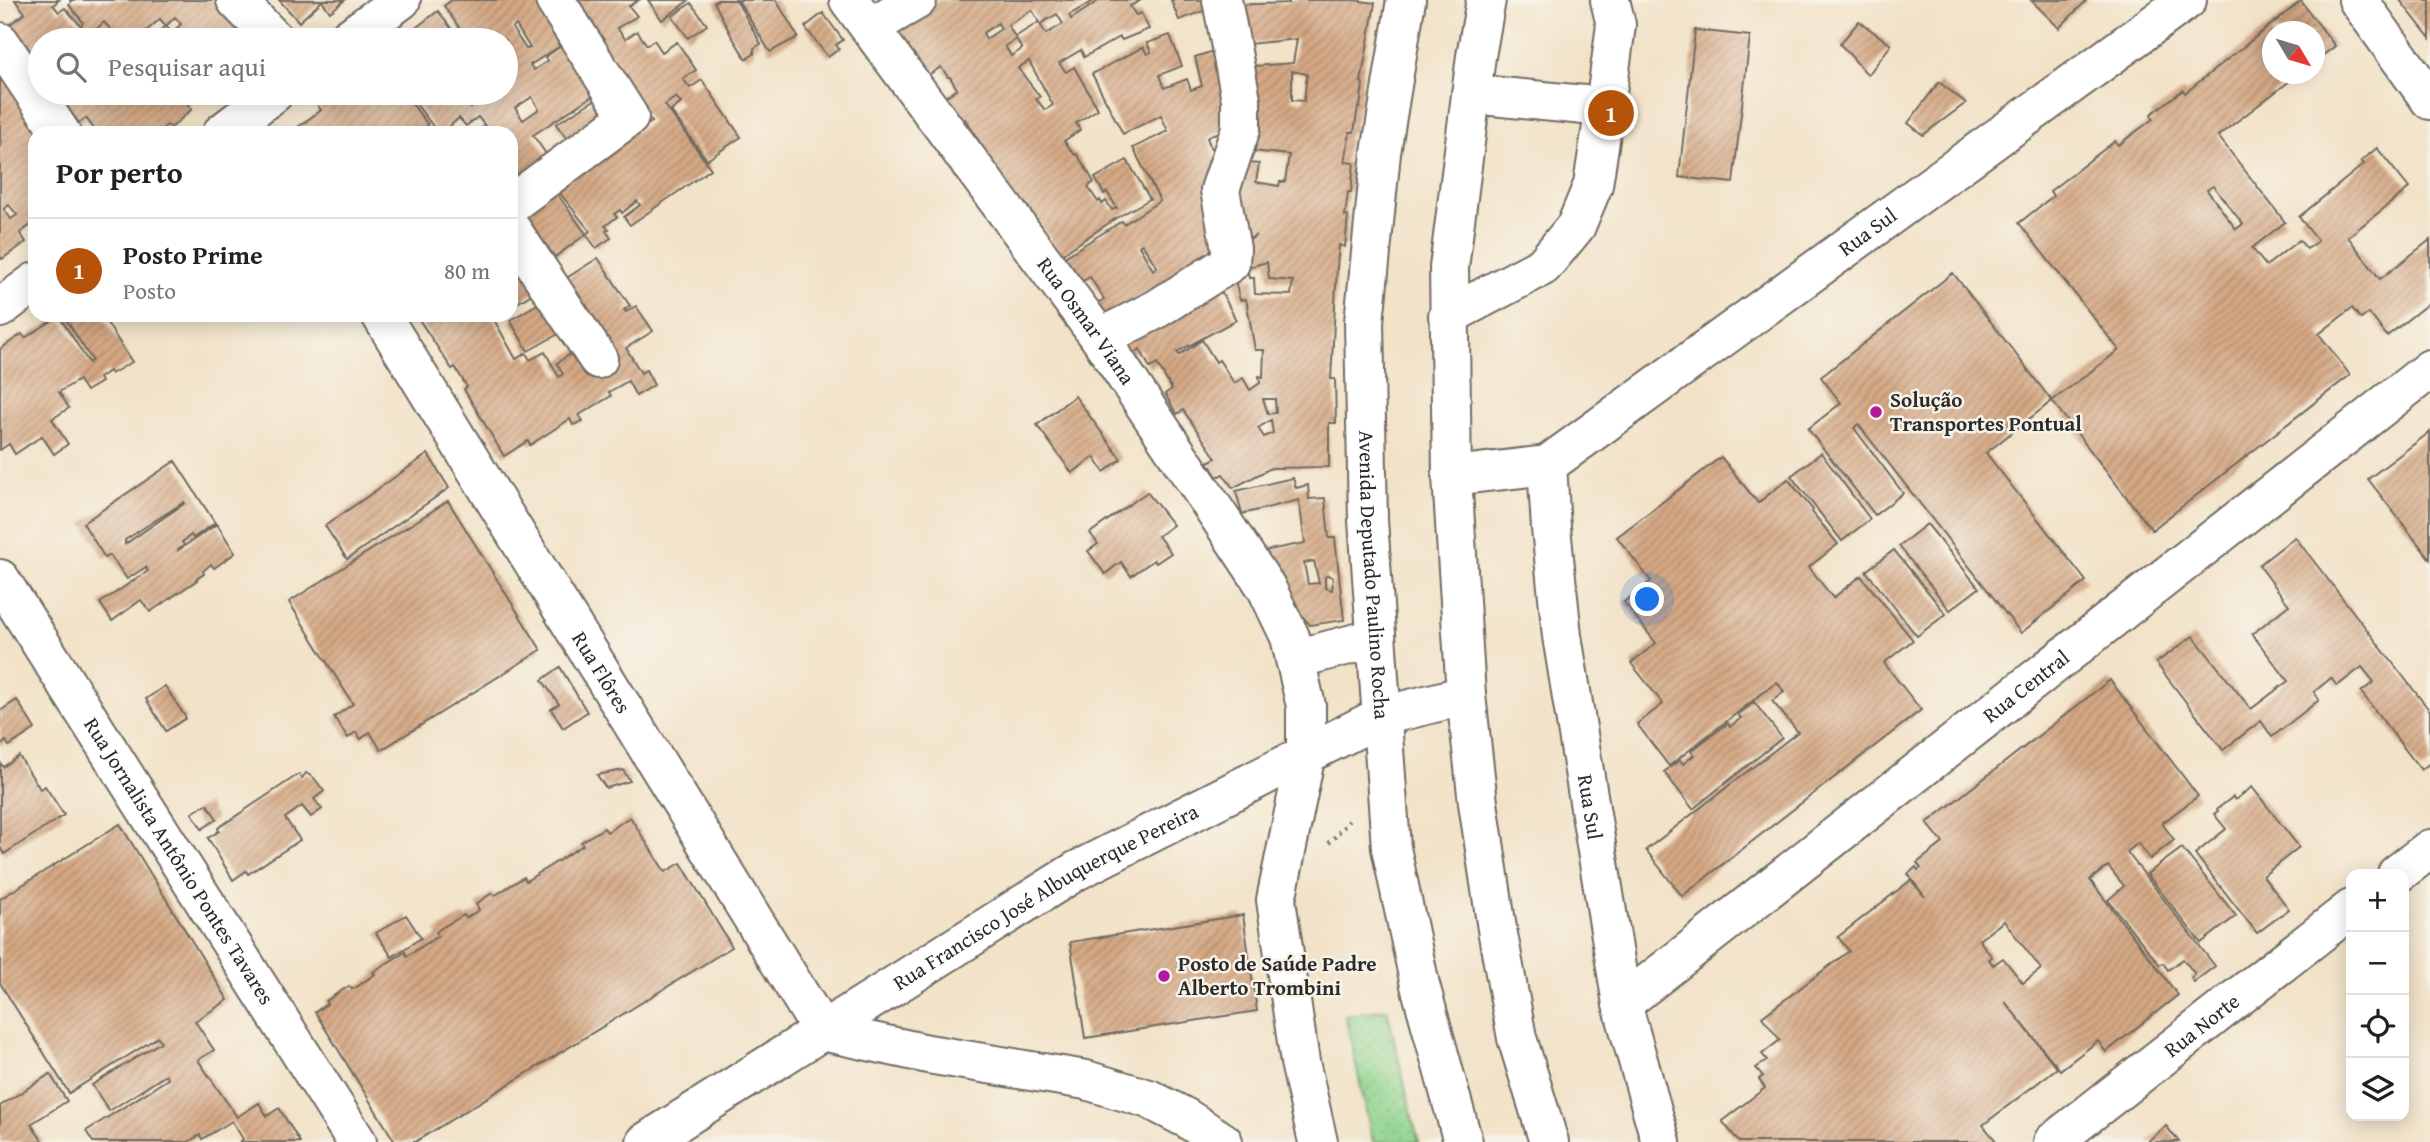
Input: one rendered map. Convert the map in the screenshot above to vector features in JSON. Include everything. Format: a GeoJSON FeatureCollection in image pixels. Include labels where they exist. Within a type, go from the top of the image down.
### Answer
{"type":"FeatureCollection","features":[{"type":"Feature","properties":{"kind":"street"},"geometry":{"type":"LineString","coordinates":[[236,0],[263,28]]}},
{"type":"Feature","properties":{"kind":"street"},"geometry":{"type":"LineString","coordinates":[[362,28],[401,0]]}},
{"type":"Feature","properties":{"kind":"street"},"geometry":{"type":"LineString","coordinates":[[518,199],[629,117],[555,0]]}},
{"type":"Feature","properties":{"kind":"street"},"geometry":{"type":"LineString","coordinates":[[860,13],[917,0]]}},
{"type":"Feature","properties":{"kind":"street"},"geometry":{"type":"LineString","coordinates":[[1100,338],[1155,310],[1230,263],[1231,250],[1220,190],[1241,128],[1241,99],[1222,0]]}},
{"type":"Feature","properties":{"kind":"street","name":"Avenida Deputado Paulino Rocha"},"geometry":{"type":"LineString","coordinates":[[1406,0],[1381,153],[1364,323],[1368,520],[1391,848],[1420,985],[1463,1142]]}},
{"type":"Feature","properties":{"kind":"street"},"geometry":{"type":"LineString","coordinates":[[1486,0],[1449,268],[1452,476],[1466,695],[1478,803],[1514,1024],[1549,1142]]}},
{"type":"Feature","properties":{"kind":"street"},"geometry":{"type":"LineString","coordinates":[[1448,316],[1543,266],[1576,226],[1593,185],[1605,107],[1616,25],[1610,0]]}},
{"type":"Feature","properties":{"kind":"street","name":"Rua Sul"},"geometry":{"type":"LineString","coordinates":[[1452,476],[1547,465],[2187,0]]}},
{"type":"Feature","properties":{"kind":"street"},"geometry":{"type":"LineString","coordinates":[[2358,0],[2430,100]]}},
{"type":"Feature","properties":{"kind":"street","name":"Rua Osmar Viana"},"geometry":{"type":"LineString","coordinates":[[860,13],[1100,338],[1266,587],[1290,637],[1306,706],[1306,754]]}},
{"type":"Feature","properties":{"kind":"street"},"geometry":{"type":"LineString","coordinates":[[0,42],[28,84]]}},
{"type":"Feature","properties":{"kind":"street"},"geometry":{"type":"LineString","coordinates":[[1471,94],[1605,107]]}},
{"type":"Feature","properties":{"kind":"street"},"geometry":{"type":"LineString","coordinates":[[42,105],[56,126]]}},
{"type":"Feature","properties":{"kind":"street"},"geometry":{"type":"LineString","coordinates":[[236,126],[267,111]]}},
{"type":"Feature","properties":{"kind":"street"},"geometry":{"type":"LineString","coordinates":[[518,239],[598,359]]}},
{"type":"Feature","properties":{"kind":"street","name":"Rua Flôres"},"geometry":{"type":"LineString","coordinates":[[385,322],[822,1031]]}},
{"type":"Feature","properties":{"kind":"street","name":"Rua Central"},"geometry":{"type":"LineString","coordinates":[[1622,1004],[2430,369]]}},
{"type":"Feature","properties":{"kind":"street","name":"Rua Sul"},"geometry":{"type":"LineString","coordinates":[[1547,465],[1562,636],[1622,1004],[1661,1142]]}},
{"type":"Feature","properties":{"kind":"street","name":"Rua Jornalista Antônio Pontes Tavares"},"geometry":{"type":"LineString","coordinates":[[0,579],[357,1142]]}},
{"type":"Feature","properties":{"kind":"street"},"geometry":{"type":"LineString","coordinates":[[1295,659],[1376,638]]}},
{"type":"Feature","properties":{"kind":"street","name":"Rua Francisco José Albuquerque Pereira"},"geometry":{"type":"LineString","coordinates":[[646,1142],[1076,870],[1382,716],[1466,695]]}},
{"type":"Feature","properties":{"kind":"street"},"geometry":{"type":"LineString","coordinates":[[1306,754],[1276,900],[1300,1062],[1318,1142]]}},
{"type":"Feature","properties":{"kind":"street"},"geometry":{"type":"LineString","coordinates":[[2404,869],[2430,849]]}},
{"type":"Feature","properties":{"kind":"street","name":"Rua Norte"},"geometry":{"type":"LineString","coordinates":[[2053,1142],[2346,913]]}},
{"type":"Feature","properties":{"kind":"street"},"geometry":{"type":"LineString","coordinates":[[822,1031],[928,1054],[1086,1080],[1149,1099],[1186,1118],[1223,1142]]}},
{"type":"Feature","properties":{"kind":"green space"},"geometry":{"type":"Polygon","coordinates":[[[1387,1009],[1419,1142],[1373,1142],[1345,1015],[1387,1009]]]}},
{"type":"Feature","properties":{"kind":"building"},"geometry":{"type":"Polygon","coordinates":[[[15,0],[59,0],[53,5],[59,12],[65,8],[81,26],[83,22],[69,5],[70,0],[231,0],[257,28],[177,28],[181,24],[175,17],[166,26],[160,19],[150,28],[109,28],[104,22],[98,28],[28,28],[28,54],[9,25],[25,13],[15,0]]]}},
{"type":"Feature","properties":{"kind":"building"},"geometry":{"type":"Polygon","coordinates":[[[279,0],[345,0],[330,12],[322,1],[299,22],[279,0]]]}},
{"type":"Feature","properties":{"kind":"building"},"geometry":{"type":"Polygon","coordinates":[[[452,0],[553,0],[574,32],[558,44],[560,46],[530,65],[534,70],[548,61],[545,57],[564,44],[621,112],[572,146],[556,124],[596,99],[594,95],[533,135],[551,161],[518,193],[518,126],[485,126],[478,117],[466,126],[459,118],[450,126],[433,126],[417,105],[469,105],[471,108],[475,105],[518,105],[518,37],[526,49],[530,48],[516,25],[512,28],[460,28],[444,6],[452,0]],[[532,97],[515,108],[523,120],[539,109],[532,97]]]}},
{"type":"Feature","properties":{"kind":"building"},"geometry":{"type":"Polygon","coordinates":[[[559,0],[639,0],[629,6],[637,16],[617,28],[625,39],[637,31],[647,45],[654,40],[662,52],[677,42],[696,70],[683,79],[690,88],[702,80],[741,137],[707,160],[671,111],[681,103],[676,97],[665,105],[711,169],[630,225],[624,217],[640,205],[637,201],[622,213],[620,210],[614,214],[617,217],[605,226],[609,229],[606,231],[611,238],[596,248],[586,234],[590,231],[551,182],[652,122],[559,0]]]}},
{"type":"Feature","properties":{"kind":"building"},"geometry":{"type":"Polygon","coordinates":[[[648,0],[686,0],[688,1],[662,20],[648,0]]]}},
{"type":"Feature","properties":{"kind":"building"},"geometry":{"type":"Polygon","coordinates":[[[736,0],[761,44],[754,48],[754,54],[746,59],[714,2],[736,0]]]}},
{"type":"Feature","properties":{"kind":"building"},"geometry":{"type":"Polygon","coordinates":[[[738,0],[776,0],[798,37],[770,52],[738,0]]]}},
{"type":"Feature","properties":{"kind":"building"},"geometry":{"type":"Polygon","coordinates":[[[930,0],[1095,0],[1069,15],[1071,19],[1100,0],[1141,0],[1130,6],[1136,15],[1141,13],[1149,29],[1122,40],[1120,37],[1084,57],[1081,50],[1059,63],[1066,72],[1074,67],[1098,109],[1076,123],[1080,130],[1064,141],[1075,155],[1077,154],[1094,182],[1088,187],[1098,202],[1100,200],[1102,204],[1106,201],[1112,210],[1117,208],[1107,192],[1104,194],[1095,178],[1127,160],[1150,199],[1061,255],[1026,204],[1022,207],[980,154],[985,151],[965,119],[958,124],[942,99],[957,89],[950,77],[941,67],[925,77],[889,24],[930,0]],[[1032,10],[1008,25],[1016,39],[1005,46],[1011,56],[1022,49],[1015,37],[1039,22],[1032,10]],[[1057,14],[1040,24],[1046,34],[1063,24],[1057,14]],[[998,23],[983,33],[986,39],[1001,29],[998,23]],[[1029,61],[1018,68],[1040,97],[1036,99],[1045,110],[1053,105],[1029,61]]]}},
{"type":"Feature","properties":{"kind":"building"},"geometry":{"type":"Polygon","coordinates":[[[1171,0],[1215,0],[1217,6],[1179,20],[1171,0]]]}},
{"type":"Feature","properties":{"kind":"building"},"geometry":{"type":"Polygon","coordinates":[[[1289,0],[1353,0],[1375,3],[1361,82],[1360,108],[1358,107],[1354,132],[1350,132],[1345,162],[1354,163],[1345,216],[1348,216],[1345,247],[1339,245],[1337,267],[1331,379],[1335,379],[1336,423],[1329,423],[1329,467],[1271,468],[1233,488],[1223,474],[1217,477],[1208,462],[1216,458],[1183,410],[1177,414],[1165,394],[1172,389],[1157,364],[1150,368],[1140,349],[1127,357],[1114,339],[1220,289],[1236,320],[1177,352],[1179,355],[1202,340],[1234,383],[1243,378],[1250,390],[1260,383],[1259,376],[1263,377],[1264,350],[1255,350],[1246,299],[1240,300],[1232,270],[1247,267],[1249,278],[1254,278],[1255,294],[1291,295],[1293,281],[1269,279],[1267,262],[1249,267],[1245,244],[1256,235],[1236,247],[1227,201],[1248,163],[1259,164],[1256,182],[1279,186],[1280,182],[1285,182],[1289,155],[1243,150],[1242,67],[1293,63],[1297,39],[1239,45],[1230,5],[1289,3],[1289,0]],[[1292,71],[1292,100],[1304,101],[1307,74],[1292,71]],[[1263,399],[1268,414],[1276,413],[1275,399],[1263,399]],[[1271,420],[1258,428],[1264,437],[1273,433],[1271,420]]]}},
{"type":"Feature","properties":{"kind":"building"},"geometry":{"type":"Polygon","coordinates":[[[2031,0],[2087,0],[2059,28],[2031,0]]]}},
{"type":"Feature","properties":{"kind":"building"},"geometry":{"type":"Polygon","coordinates":[[[2400,0],[2430,0],[2430,38],[2400,0]]]}},
{"type":"Feature","properties":{"kind":"building"},"geometry":{"type":"Polygon","coordinates":[[[2301,1],[2316,21],[2276,21],[2301,1]]]}},
{"type":"Feature","properties":{"kind":"building"},"geometry":{"type":"Polygon","coordinates":[[[691,3],[707,25],[688,38],[672,16],[691,3]]]}},
{"type":"Feature","properties":{"kind":"building"},"geometry":{"type":"Polygon","coordinates":[[[438,11],[451,28],[416,28],[438,11]]]}},
{"type":"Feature","properties":{"kind":"building"},"geometry":{"type":"Polygon","coordinates":[[[823,13],[843,40],[836,45],[839,49],[828,57],[805,27],[823,13]]]}},
{"type":"Feature","properties":{"kind":"building"},"geometry":{"type":"Polygon","coordinates":[[[1859,21],[1891,45],[1868,75],[1840,44],[1859,21]]]}},
{"type":"Feature","properties":{"kind":"building"},"geometry":{"type":"Polygon","coordinates":[[[1695,30],[1750,36],[1733,183],[1679,177],[1695,30]]]}},
{"type":"Feature","properties":{"kind":"building"},"geometry":{"type":"Polygon","coordinates":[[[2262,32],[2262,84],[2286,84],[2218,136],[2285,222],[2252,248],[2266,266],[2299,240],[2307,249],[2318,241],[2299,217],[2364,164],[2361,161],[2377,148],[2409,188],[2348,237],[2380,279],[2430,240],[2430,302],[2387,336],[2369,313],[2361,319],[2352,308],[2319,334],[2350,375],[2152,530],[2052,401],[2119,350],[2019,223],[2053,196],[2050,191],[2115,141],[2118,145],[2153,119],[2151,114],[2183,90],[2185,93],[2262,32]],[[2213,186],[2207,190],[2236,229],[2243,224],[2213,186]]]}},
{"type":"Feature","properties":{"kind":"building"},"geometry":{"type":"Polygon","coordinates":[[[2325,33],[2335,46],[2325,54],[2325,33]]]}},
{"type":"Feature","properties":{"kind":"building"},"geometry":{"type":"Polygon","coordinates":[[[1170,35],[1182,66],[1159,75],[1164,88],[1187,79],[1191,90],[1202,86],[1195,57],[1223,48],[1238,129],[1213,134],[1207,138],[1223,177],[1218,249],[1199,258],[1205,273],[1108,333],[1091,307],[1104,299],[1090,277],[1081,282],[1063,258],[1160,201],[1133,148],[1168,131],[1161,115],[1123,134],[1092,74],[1143,47],[1147,54],[1151,52],[1147,43],[1170,35]],[[1142,244],[1139,246],[1153,270],[1157,267],[1142,244]]]}},
{"type":"Feature","properties":{"kind":"building"},"geometry":{"type":"Polygon","coordinates":[[[0,71],[43,126],[28,126],[28,227],[20,233],[26,242],[2,259],[0,144],[0,71]],[[9,205],[4,209],[11,219],[17,215],[9,205]]]}},
{"type":"Feature","properties":{"kind":"building"},"geometry":{"type":"Polygon","coordinates":[[[1939,82],[1966,103],[1923,135],[1908,123],[1939,82]]]}},
{"type":"Feature","properties":{"kind":"building"},"geometry":{"type":"Polygon","coordinates":[[[65,105],[188,105],[192,109],[173,126],[92,126],[86,118],[79,123],[65,105]]]}},
{"type":"Feature","properties":{"kind":"building"},"geometry":{"type":"Polygon","coordinates":[[[318,105],[413,105],[428,125],[299,126],[321,110],[318,105]]]}},
{"type":"Feature","properties":{"kind":"building"},"geometry":{"type":"Polygon","coordinates":[[[550,184],[586,234],[555,257],[518,208],[550,184]]]}},
{"type":"Feature","properties":{"kind":"building"},"geometry":{"type":"Polygon","coordinates":[[[518,250],[543,287],[518,303],[518,250]]]}},
{"type":"Feature","properties":{"kind":"building"},"geometry":{"type":"Polygon","coordinates":[[[598,258],[630,306],[624,310],[626,312],[636,306],[653,331],[626,348],[641,373],[646,370],[654,385],[636,396],[628,381],[609,392],[611,396],[579,415],[583,421],[573,425],[570,419],[530,445],[528,441],[504,456],[465,391],[467,387],[455,367],[452,369],[421,322],[495,322],[516,359],[526,353],[530,360],[545,352],[559,377],[563,374],[557,363],[580,347],[565,279],[598,258]]]}},
{"type":"Feature","properties":{"kind":"building"},"geometry":{"type":"Polygon","coordinates":[[[1953,273],[2052,401],[1986,453],[2086,581],[2021,633],[1858,424],[1854,428],[1903,493],[1875,515],[1808,429],[1841,403],[1821,377],[1953,273]]]}},
{"type":"Feature","properties":{"kind":"building"},"geometry":{"type":"Polygon","coordinates":[[[550,297],[569,328],[528,351],[511,322],[518,322],[518,315],[550,297]]]}},
{"type":"Feature","properties":{"kind":"building"},"geometry":{"type":"Polygon","coordinates":[[[50,322],[63,322],[89,363],[92,360],[68,322],[106,322],[132,362],[111,374],[109,371],[99,378],[101,382],[86,391],[79,380],[59,392],[69,408],[52,419],[68,444],[54,454],[42,436],[15,454],[9,444],[0,450],[0,349],[22,334],[25,338],[50,322]]]}},
{"type":"Feature","properties":{"kind":"building"},"geometry":{"type":"Polygon","coordinates":[[[1075,396],[1121,459],[1104,472],[1094,457],[1072,473],[1037,425],[1075,396]]]}},
{"type":"Feature","properties":{"kind":"building"},"geometry":{"type":"Polygon","coordinates":[[[2430,432],[2430,559],[2368,479],[2430,432]]]}},
{"type":"Feature","properties":{"kind":"building"},"geometry":{"type":"Polygon","coordinates":[[[1821,453],[1870,519],[1842,541],[1791,476],[1821,453]]]}},
{"type":"Feature","properties":{"kind":"building"},"geometry":{"type":"Polygon","coordinates":[[[428,454],[449,488],[347,559],[325,526],[428,454]]]}},
{"type":"Feature","properties":{"kind":"building"},"geometry":{"type":"Polygon","coordinates":[[[1721,457],[1758,503],[1788,479],[1813,510],[1838,544],[1809,567],[1833,598],[1861,576],[1913,640],[1884,663],[1921,710],[1682,896],[1646,850],[1798,732],[1772,701],[1784,692],[1777,682],[1669,766],[1637,724],[1663,704],[1631,663],[1656,643],[1624,602],[1651,581],[1617,537],[1721,457]]]}},
{"type":"Feature","properties":{"kind":"building"},"geometry":{"type":"Polygon","coordinates":[[[175,461],[215,523],[193,538],[191,535],[182,542],[184,545],[177,551],[217,524],[235,553],[214,568],[211,564],[197,580],[150,612],[141,600],[112,621],[100,603],[148,571],[146,567],[127,579],[110,555],[105,558],[83,523],[175,461]],[[185,503],[125,540],[125,544],[185,503]]]}},
{"type":"Feature","properties":{"kind":"building"},"geometry":{"type":"Polygon","coordinates":[[[1293,478],[1296,488],[1308,485],[1309,499],[1325,498],[1329,538],[1335,538],[1344,620],[1310,625],[1285,597],[1277,569],[1269,570],[1263,551],[1305,543],[1299,500],[1242,514],[1236,491],[1293,478]],[[1314,561],[1304,563],[1308,584],[1319,583],[1314,561]],[[1328,575],[1325,577],[1325,588],[1332,590],[1333,578],[1328,575]]]}},
{"type":"Feature","properties":{"kind":"building"},"geometry":{"type":"Polygon","coordinates":[[[1147,492],[1173,525],[1158,536],[1171,553],[1156,563],[1154,560],[1131,576],[1121,562],[1105,574],[1088,551],[1098,544],[1090,533],[1147,492]]]}},
{"type":"Feature","properties":{"kind":"building"},"geometry":{"type":"Polygon","coordinates":[[[448,501],[541,650],[381,750],[370,732],[361,739],[356,732],[348,738],[334,717],[353,704],[289,602],[448,501]]]}},
{"type":"Feature","properties":{"kind":"building"},"geometry":{"type":"Polygon","coordinates":[[[1927,524],[1979,588],[1950,610],[1899,546],[1927,524]]]}},
{"type":"Feature","properties":{"kind":"building"},"geometry":{"type":"Polygon","coordinates":[[[2295,537],[2430,711],[2430,763],[2421,770],[2361,692],[2374,682],[2362,667],[2337,686],[2331,678],[2314,692],[2319,700],[2272,737],[2261,721],[2223,750],[2156,663],[2193,636],[2251,709],[2288,681],[2252,634],[2289,605],[2259,565],[2295,537]]]}},
{"type":"Feature","properties":{"kind":"building"},"geometry":{"type":"Polygon","coordinates":[[[1894,550],[1946,614],[1917,636],[1866,571],[1894,550]]]}},
{"type":"Feature","properties":{"kind":"building"},"geometry":{"type":"Polygon","coordinates":[[[560,667],[587,712],[563,728],[551,709],[559,704],[542,680],[560,667]]]}},
{"type":"Feature","properties":{"kind":"building"},"geometry":{"type":"Polygon","coordinates":[[[2110,680],[2198,796],[2162,823],[2174,840],[2150,859],[2138,843],[2127,852],[2215,966],[2194,982],[2191,978],[2195,974],[2183,959],[2168,970],[2163,963],[2160,965],[2108,900],[2124,886],[2108,866],[2090,880],[2178,995],[2106,1052],[2098,1041],[2060,1070],[2005,1002],[2057,1068],[1983,1125],[1995,1140],[1739,1142],[1722,1121],[1765,1088],[1759,1079],[1763,1076],[1756,1068],[1767,1060],[1762,1054],[1780,1040],[1762,1017],[1849,951],[1838,937],[1911,880],[1925,897],[1908,874],[1916,867],[1918,870],[1921,868],[1917,863],[1943,843],[1927,823],[2110,680]],[[2004,921],[1979,940],[1992,957],[1989,959],[1993,965],[2003,958],[2023,983],[2041,969],[2004,921]]]}},
{"type":"Feature","properties":{"kind":"building"},"geometry":{"type":"Polygon","coordinates":[[[165,686],[186,718],[166,731],[146,699],[165,686]]]}},
{"type":"Feature","properties":{"kind":"building"},"geometry":{"type":"Polygon","coordinates":[[[17,700],[35,729],[9,746],[6,741],[0,746],[0,711],[17,700]]]}},
{"type":"Feature","properties":{"kind":"building"},"geometry":{"type":"Polygon","coordinates":[[[1754,702],[1782,738],[1693,809],[1664,772],[1680,760],[1683,764],[1694,755],[1691,751],[1728,723],[1730,727],[1741,718],[1738,715],[1754,702]]]}},
{"type":"Feature","properties":{"kind":"building"},"geometry":{"type":"Polygon","coordinates":[[[19,756],[40,789],[45,786],[64,815],[4,854],[0,847],[0,762],[3,767],[19,756]]]}},
{"type":"Feature","properties":{"kind":"building"},"geometry":{"type":"Polygon","coordinates":[[[623,770],[630,781],[606,788],[597,775],[623,770]]]}},
{"type":"Feature","properties":{"kind":"building"},"geometry":{"type":"Polygon","coordinates":[[[306,773],[314,778],[324,791],[314,799],[322,809],[311,817],[302,806],[285,818],[300,840],[248,874],[246,871],[233,880],[208,838],[219,831],[218,828],[299,774],[302,778],[306,773]]]}},
{"type":"Feature","properties":{"kind":"building"},"geometry":{"type":"Polygon","coordinates":[[[2252,787],[2299,847],[2263,876],[2289,909],[2257,933],[2195,854],[2226,829],[2214,814],[2217,809],[2252,787]]]}},
{"type":"Feature","properties":{"kind":"building"},"geometry":{"type":"Polygon","coordinates":[[[207,804],[217,819],[202,829],[192,813],[207,804]]]}},
{"type":"Feature","properties":{"kind":"building"},"geometry":{"type":"Polygon","coordinates":[[[630,817],[665,872],[681,863],[732,947],[415,1142],[395,1142],[315,1012],[349,986],[355,988],[375,974],[373,972],[405,952],[407,956],[438,936],[436,932],[441,928],[479,910],[476,904],[492,893],[494,896],[524,877],[526,881],[583,845],[581,842],[604,828],[607,832],[630,817]]]}},
{"type":"Feature","properties":{"kind":"building"},"geometry":{"type":"Polygon","coordinates":[[[120,824],[228,1000],[195,1021],[214,1050],[198,1060],[237,1117],[259,1103],[267,1116],[279,1108],[300,1142],[240,1142],[243,1139],[232,1121],[202,1139],[200,1135],[188,1142],[93,1142],[86,1131],[168,1079],[166,1075],[109,1111],[92,1085],[161,1042],[158,1037],[69,1093],[0,983],[0,899],[120,824]]]}},
{"type":"Feature","properties":{"kind":"building"},"geometry":{"type":"Polygon","coordinates":[[[2182,848],[2236,916],[2201,943],[2147,874],[2182,848]]]}},
{"type":"Feature","properties":{"kind":"building"},"geometry":{"type":"Polygon","coordinates":[[[406,915],[421,938],[392,957],[376,933],[406,915]]]}},
{"type":"Feature","properties":{"kind":"building","name":"Posto de Saúde Padre Alberto Trombini"},"geometry":{"type":"Polygon","coordinates":[[[1243,915],[1257,1011],[1085,1038],[1070,942],[1243,915]]]}},
{"type":"Feature","properties":{"kind":"building"},"geometry":{"type":"Polygon","coordinates":[[[50,1074],[67,1101],[31,1124],[43,1142],[0,1142],[0,1106],[50,1074]]]}},
{"type":"Feature","properties":{"kind":"building"},"geometry":{"type":"Polygon","coordinates":[[[2166,1126],[2179,1142],[2147,1142],[2166,1126]]]}},
{"type":"Feature","properties":{"kind":"place","name":"Posto Prime"},"geometry":{"type":"Point","coordinates":[1611,113]}},
{"type":"Feature","properties":{"kind":"place","name":"Solução Transportes Pontual"},"geometry":{"type":"Point","coordinates":[1876,412]}},
{"type":"Feature","properties":{"kind":"place","name":"Posto de Saúde Padre Alberto Trombini"},"geometry":{"type":"Point","coordinates":[1164,976]}}]}
